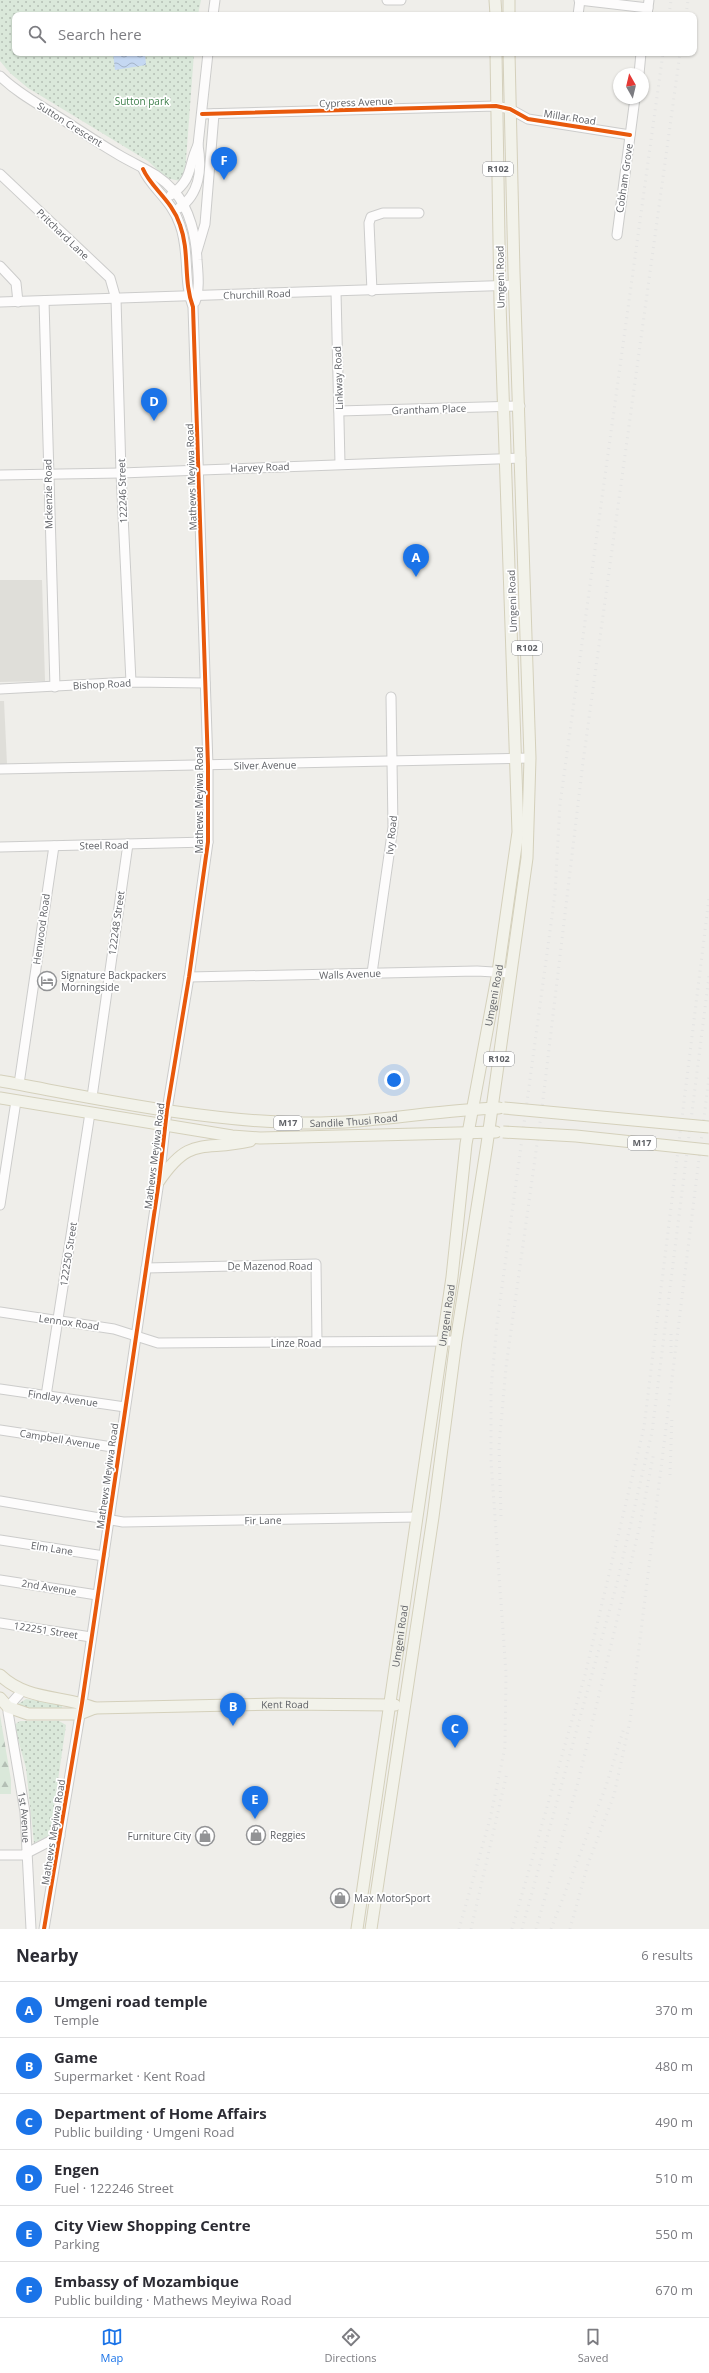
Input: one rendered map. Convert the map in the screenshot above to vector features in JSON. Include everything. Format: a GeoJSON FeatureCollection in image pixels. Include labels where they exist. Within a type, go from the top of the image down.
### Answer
{"type":"FeatureCollection","features":[{"type":"Feature","properties":{"kind":"main road"},"geometry":{"type":"LineString","coordinates":[[495,0],[496,12]]}},
{"type":"Feature","properties":{"kind":"main road"},"geometry":{"type":"LineString","coordinates":[[509,0],[509,12]]}},
{"type":"Feature","properties":{"kind":"main road","name":"Umgeni Road"},"geometry":{"type":"LineString","coordinates":[[357,1929],[443,1341],[468,1132],[498,972],[518,839],[517,758],[500,285],[496,56]]}},
{"type":"Feature","properties":{"kind":"main road","name":"Umgeni Road"},"geometry":{"type":"LineString","coordinates":[[371,1929],[433,1517],[456,1341],[489,1132],[527,858],[530,758],[520,406],[514,285],[510,56]]}},
{"type":"Feature","properties":{"kind":"main road"},"geometry":{"type":"LineString","coordinates":[[499,209],[513,209]]}},
{"type":"Feature","properties":{"kind":"main road","name":"Sandile Thusi Road"},"geometry":{"type":"LineString","coordinates":[[0,1081],[167,1110],[250,1121],[304,1123],[358,1121],[504,1108],[709,1127]]}},
{"type":"Feature","properties":{"kind":"main road","name":"Sandile Thusi Road"},"geometry":{"type":"LineString","coordinates":[[0,1098],[165,1125],[260,1138],[503,1132],[576,1136],[709,1150]]}},
{"type":"Feature","properties":{"kind":"main road"},"geometry":{"type":"LineString","coordinates":[[159,1181],[170,1165],[188,1151],[207,1146],[235,1144],[260,1138]]}},
{"type":"Feature","properties":{"kind":"main road"},"geometry":{"type":"LineString","coordinates":[[0,1675],[22,1691],[81,1708]]}},
{"type":"Feature","properties":{"kind":"main road"},"geometry":{"type":"LineString","coordinates":[[0,1698],[8,1707],[28,1714],[81,1708]]}},
{"type":"Feature","properties":{"kind":"main road","name":"Kent Road"},"geometry":{"type":"LineString","coordinates":[[81,1708],[279,1704],[389,1704],[404,1706]]}},
{"type":"Feature","properties":{"kind":"street"},"geometry":{"type":"LineString","coordinates":[[213,12],[215,0]]}},
{"type":"Feature","properties":{"kind":"street"},"geometry":{"type":"LineString","coordinates":[[387,0],[401,0]]}},
{"type":"Feature","properties":{"kind":"street"},"geometry":{"type":"LineString","coordinates":[[578,12],[580,0],[648,8]]}},
{"type":"Feature","properties":{"kind":"street"},"geometry":{"type":"LineString","coordinates":[[175,211],[184,205],[195,192],[198,182],[200,155],[198,145],[208,56]]}},
{"type":"Feature","properties":{"kind":"street"},"geometry":{"type":"LineString","coordinates":[[640,68],[642,56]]}},
{"type":"Feature","properties":{"kind":"street","name":"Sutton Crescent"},"geometry":{"type":"LineString","coordinates":[[0,76],[33,101],[143,169],[151,170],[175,192],[184,205]]}},
{"type":"Feature","properties":{"kind":"street","name":"Cobham Grove"},"geometry":{"type":"LineString","coordinates":[[617,235],[634,104]]}},
{"type":"Feature","properties":{"kind":"street","name":"Cypress Avenue"},"geometry":{"type":"LineString","coordinates":[[202,114],[496,106],[510,109]]}},
{"type":"Feature","properties":{"kind":"street","name":"Millar Road"},"geometry":{"type":"LineString","coordinates":[[510,109],[528,119],[630,134]]}},
{"type":"Feature","properties":{"kind":"street"},"geometry":{"type":"LineString","coordinates":[[197,253],[205,224],[214,114]]}},
{"type":"Feature","properties":{"kind":"street"},"geometry":{"type":"LineString","coordinates":[[166,198],[184,185],[189,176],[193,155],[198,145]]}},
{"type":"Feature","properties":{"kind":"street","name":"Sutton Crescent"},"geometry":{"type":"LineString","coordinates":[[143,169],[146,175],[175,211]]}},
{"type":"Feature","properties":{"kind":"street","name":"Pritchard Lane"},"geometry":{"type":"LineString","coordinates":[[0,174],[110,278],[116,299]]}},
{"type":"Feature","properties":{"kind":"street","name":"Mathews Meyiwa Road"},"geometry":{"type":"LineString","coordinates":[[44,1929],[81,1708],[104,1556],[159,1181],[167,1110],[189,977],[208,842],[208,766],[204,683],[193,307],[197,253],[194,235],[184,205]]}},
{"type":"Feature","properties":{"kind":"street","name":"Mathews Meyiwa Road"},"geometry":{"type":"LineString","coordinates":[[175,211],[186,246],[194,296]]}},
{"type":"Feature","properties":{"kind":"street"},"geometry":{"type":"LineString","coordinates":[[372,291],[369,223],[371,217],[383,214],[419,213]]}},
{"type":"Feature","properties":{"kind":"street"},"geometry":{"type":"LineString","coordinates":[[0,266],[16,283],[18,302]]}},
{"type":"Feature","properties":{"kind":"street","name":"Churchill Road"},"geometry":{"type":"LineString","coordinates":[[0,302],[372,291],[514,285]]}},
{"type":"Feature","properties":{"kind":"street","name":"Linkway Road"},"geometry":{"type":"LineString","coordinates":[[336,292],[340,464]]}},
{"type":"Feature","properties":{"kind":"street","name":"122246 Street"},"geometry":{"type":"LineString","coordinates":[[116,299],[121,473],[131,682]]}},
{"type":"Feature","properties":{"kind":"street","name":"Mckenzie Road"},"geometry":{"type":"LineString","coordinates":[[44,301],[55,687]]}},
{"type":"Feature","properties":{"kind":"street","name":"Grantham Place"},"geometry":{"type":"LineString","coordinates":[[339,411],[520,406]]}},
{"type":"Feature","properties":{"kind":"street","name":"Harvey Road"},"geometry":{"type":"LineString","coordinates":[[0,475],[121,473],[521,458]]}},
{"type":"Feature","properties":{"kind":"street","name":"Bishop Road"},"geometry":{"type":"LineString","coordinates":[[0,689],[131,682],[204,683]]}},
{"type":"Feature","properties":{"kind":"street","name":"Ivy Road"},"geometry":{"type":"LineString","coordinates":[[372,973],[392,827],[391,697]]}},
{"type":"Feature","properties":{"kind":"street","name":"Silver Avenue"},"geometry":{"type":"LineString","coordinates":[[0,769],[208,766],[530,758]]}},
{"type":"Feature","properties":{"kind":"street","name":"Steel Road"},"geometry":{"type":"LineString","coordinates":[[0,847],[208,842]]}},
{"type":"Feature","properties":{"kind":"street","name":"122248 Street"},"geometry":{"type":"LineString","coordinates":[[92,1097],[128,844]]}},
{"type":"Feature","properties":{"kind":"street","name":"Henwood Road"},"geometry":{"type":"LineString","coordinates":[[19,1084],[54,846]]}},
{"type":"Feature","properties":{"kind":"street","name":"Walls Avenue"},"geometry":{"type":"LineString","coordinates":[[189,977],[372,973],[511,973]]}},
{"type":"Feature","properties":{"kind":"street"},"geometry":{"type":"LineString","coordinates":[[0,1205],[16,1101]]}},
{"type":"Feature","properties":{"kind":"street","name":"122250 Street"},"geometry":{"type":"LineString","coordinates":[[46,1396],[90,1113]]}},
{"type":"Feature","properties":{"kind":"street","name":"De Mazenod Road"},"geometry":{"type":"LineString","coordinates":[[146,1268],[316,1264],[317,1343]]}},
{"type":"Feature","properties":{"kind":"street","name":"Lennox Road"},"geometry":{"type":"LineString","coordinates":[[0,1312],[114,1328],[136,1336]]}},
{"type":"Feature","properties":{"kind":"street","name":"Linze Road"},"geometry":{"type":"LineString","coordinates":[[136,1336],[158,1343],[456,1341]]}},
{"type":"Feature","properties":{"kind":"street","name":"Findlay Avenue"},"geometry":{"type":"LineString","coordinates":[[0,1389],[125,1407]]}},
{"type":"Feature","properties":{"kind":"street","name":"Campbell Avenue"},"geometry":{"type":"LineString","coordinates":[[0,1430],[119,1448]]}},
{"type":"Feature","properties":{"kind":"street","name":"Fir Lane"},"geometry":{"type":"LineString","coordinates":[[0,1501],[134,1523],[417,1517]]}},
{"type":"Feature","properties":{"kind":"street","name":"Elm Lane"},"geometry":{"type":"LineString","coordinates":[[0,1540],[104,1556]]}},
{"type":"Feature","properties":{"kind":"street","name":"2nd Avenue"},"geometry":{"type":"LineString","coordinates":[[0,1580],[97,1595]]}},
{"type":"Feature","properties":{"kind":"street","name":"122251 Street"},"geometry":{"type":"LineString","coordinates":[[0,1623],[91,1637]]}},
{"type":"Feature","properties":{"kind":"street"},"geometry":{"type":"LineString","coordinates":[[8,1707],[22,1691]]}},
{"type":"Feature","properties":{"kind":"street","name":"1st Avenue"},"geometry":{"type":"LineString","coordinates":[[8,1707],[24,1797],[31,1929]]}},
{"type":"Feature","properties":{"kind":"street"},"geometry":{"type":"LineString","coordinates":[[0,1855],[18,1856],[60,1836]]}},
{"type":"Feature","properties":{"kind":"shaded area"},"geometry":{"type":"Polygon","coordinates":[[[0,580],[42,580],[45,681],[0,682],[0,580]]]}},
{"type":"Feature","properties":{"kind":"shaded area"},"geometry":{"type":"Polygon","coordinates":[[[0,701],[4,701],[7,764],[0,764],[0,701]]]}},
{"type":"Feature","properties":{"kind":"green space","name":"Sutton park"},"geometry":{"type":"Polygon","coordinates":[[[0,0],[201,0],[199,12],[12,12],[12,56],[194,56],[185,173],[180,181],[166,178],[148,161],[28,88],[10,73],[0,61],[0,0]]]}},
{"type":"Feature","properties":{"kind":"green space"},"geometry":{"type":"Polygon","coordinates":[[[26,1699],[62,1704],[62,1709],[36,1710],[15,1706],[26,1699]]]}},
{"type":"Feature","properties":{"kind":"green space"},"geometry":{"type":"Polygon","coordinates":[[[0,1715],[11,1780],[11,1794],[0,1794],[0,1715]]]}},
{"type":"Feature","properties":{"kind":"green space"},"geometry":{"type":"Polygon","coordinates":[[[20,1721],[59,1721],[66,1725],[50,1835],[34,1843],[26,1768],[14,1725],[20,1721]]]}},
{"type":"Feature","properties":{"kind":"water"},"geometry":{"type":"Polygon","coordinates":[[[113,56],[145,56],[146,65],[115,70],[113,56]]]}},
{"type":"Feature","properties":{"kind":"railway"},"geometry":{"type":"LineString","coordinates":[[669,12],[671,0]]}},
{"type":"Feature","properties":{"kind":"railway"},"geometry":{"type":"LineString","coordinates":[[686,12],[688,0]]}},
{"type":"Feature","properties":{"kind":"railway"},"geometry":{"type":"LineString","coordinates":[[459,1929],[490,1819],[505,1747],[506,1673],[491,1461],[491,1389],[497,1324],[555,894],[560,804],[663,56]]}},
{"type":"Feature","properties":{"kind":"railway"},"geometry":{"type":"LineString","coordinates":[[501,1516],[499,1446],[506,1367],[542,1108],[583,762],[680,56]]}},
{"type":"Feature","properties":{"kind":"railway"},"geometry":{"type":"LineString","coordinates":[[512,1929],[585,1675],[644,1427],[709,898]]}},
{"type":"Feature","properties":{"kind":"railway"},"geometry":{"type":"LineString","coordinates":[[522,1929],[617,1583],[652,1432],[709,976]]}},
{"type":"Feature","properties":{"kind":"railway"},"geometry":{"type":"LineString","coordinates":[[570,1929],[588,1864],[614,1795],[630,1721],[709,1077]]}},
{"type":"Feature","properties":{"kind":"railway"},"geometry":{"type":"LineString","coordinates":[[671,1334],[671,1355]]}},
{"type":"Feature","properties":{"kind":"railway"},"geometry":{"type":"LineString","coordinates":[[670,1475],[672,1415]]}},
{"type":"Feature","properties":{"kind":"railway"},"geometry":{"type":"LineString","coordinates":[[536,1929],[577,1786],[639,1529],[654,1452]]}},
{"type":"Feature","properties":{"kind":"railway"},"geometry":{"type":"LineString","coordinates":[[551,1929],[606,1786],[624,1728]]}},
{"type":"Feature","properties":{"kind":"railway"},"geometry":{"type":"LineString","coordinates":[[471,1929],[507,1773]]}},
{"type":"Feature","properties":{"kind":"cycle path"},"geometry":{"type":"LineString","coordinates":[[202,114],[496,106],[510,109],[528,119],[630,135]]}},
{"type":"Feature","properties":{"kind":"cycle path"},"geometry":{"type":"LineString","coordinates":[[44,1929],[82,1703],[159,1181],[167,1110],[189,977],[208,842],[208,766],[193,307],[188,287],[185,246],[180,225],[172,208],[151,182],[143,169]]}},
{"type":"Feature","properties":{"kind":"place","name":"Embassy of Mozambique"},"geometry":{"type":"Point","coordinates":[224,180]}},
{"type":"Feature","properties":{"kind":"place","name":"Engen"},"geometry":{"type":"Point","coordinates":[154,421]}},
{"type":"Feature","properties":{"kind":"place","name":"Umgeni road temple"},"geometry":{"type":"Point","coordinates":[416,577]}},
{"type":"Feature","properties":{"kind":"place","name":"Signature Backpackers Morningside"},"geometry":{"type":"Point","coordinates":[47,981]}},
{"type":"Feature","properties":{"kind":"place","name":"Game"},"geometry":{"type":"Point","coordinates":[233,1726]}},
{"type":"Feature","properties":{"kind":"place","name":"Department of Home Affairs"},"geometry":{"type":"Point","coordinates":[455,1748]}},
{"type":"Feature","properties":{"kind":"place","name":"City View Shopping Centre"},"geometry":{"type":"Point","coordinates":[255,1819]}},
{"type":"Feature","properties":{"kind":"place","name":"Reggies"},"geometry":{"type":"Point","coordinates":[256,1835]}},
{"type":"Feature","properties":{"kind":"place","name":"Furniture City"},"geometry":{"type":"Point","coordinates":[205,1836]}},
{"type":"Feature","properties":{"kind":"place","name":"Max MotorSport"},"geometry":{"type":"Point","coordinates":[340,1898]}}]}
